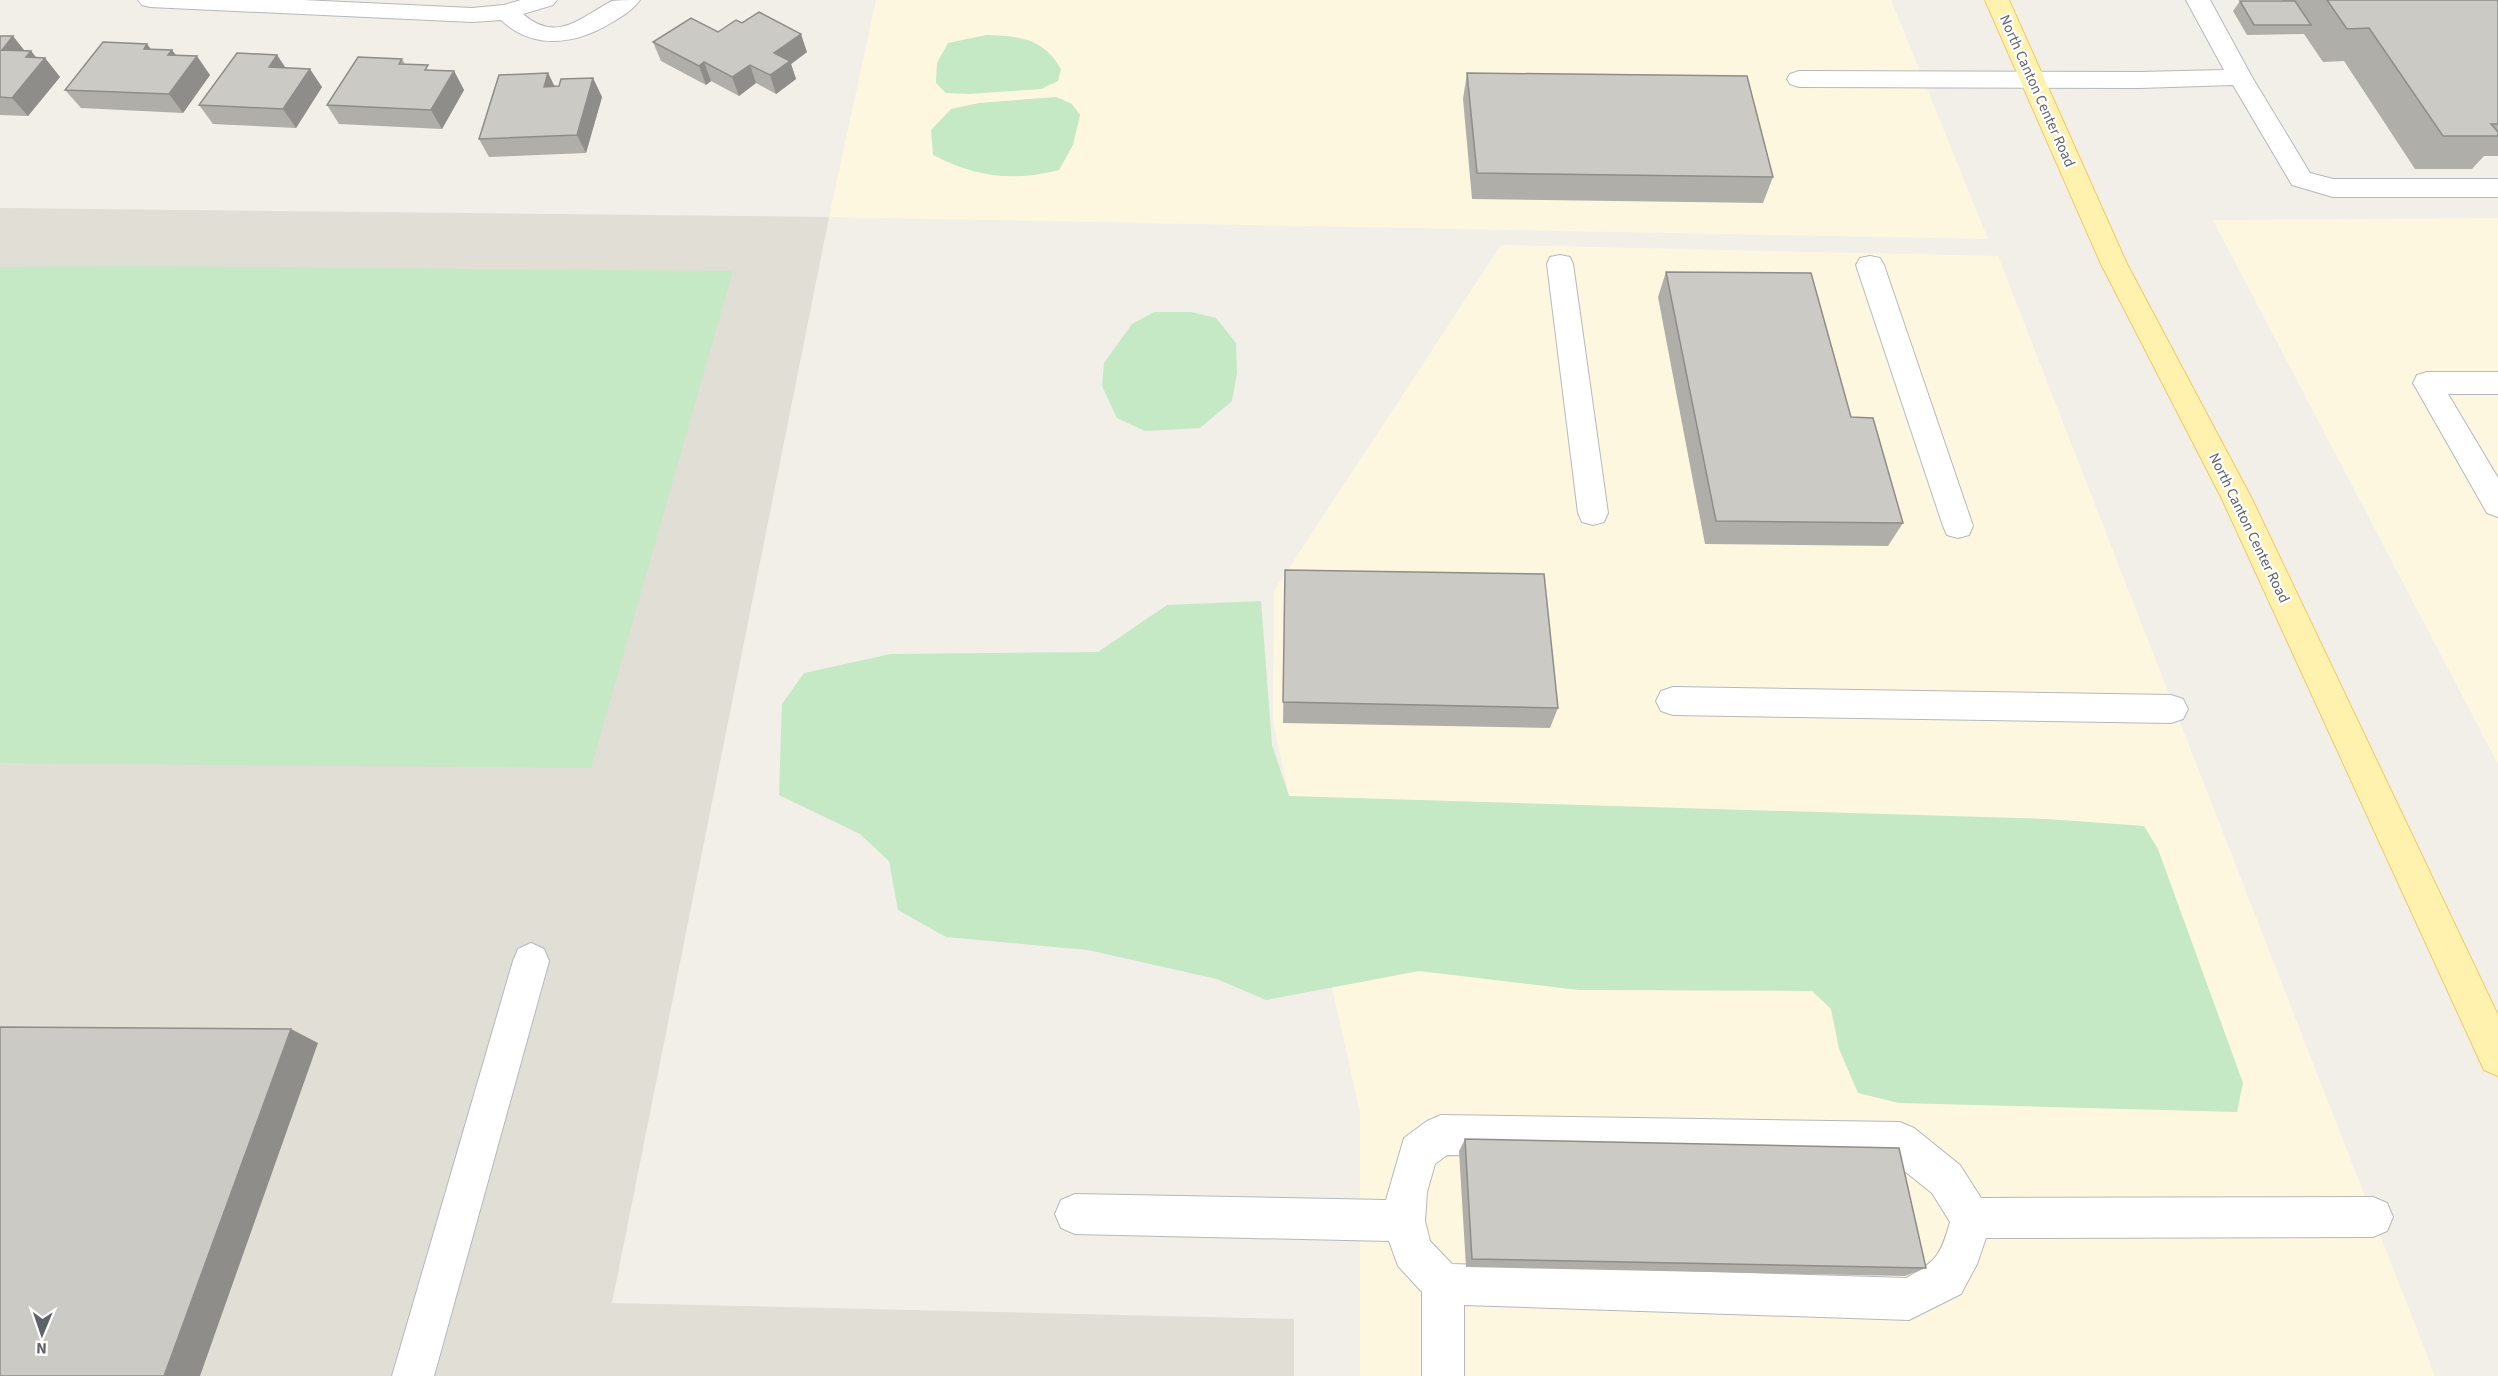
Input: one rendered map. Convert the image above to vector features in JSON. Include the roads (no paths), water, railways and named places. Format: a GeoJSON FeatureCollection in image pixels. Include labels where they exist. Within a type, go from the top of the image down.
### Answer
{"type":"FeatureCollection","features":[{"type":"Feature","properties":{"kind":"main road","name":"North Canton Center Road"},"geometry":{"type":"LineString","coordinates":[[1997,0],[2114,264],[2237,499],[2498,1057]]}},
{"type":"Feature","properties":{"kind":"street"},"geometry":{"type":"LineString","coordinates":[[150,0],[439,15],[506,12],[544,0]]}},
{"type":"Feature","properties":{"kind":"street"},"geometry":{"type":"LineString","coordinates":[[506,12],[525,28],[552,36],[577,31],[609,16],[628,0]]}},
{"type":"Feature","properties":{"kind":"street"},"geometry":{"type":"LineString","coordinates":[[2198,0],[2240,77],[2301,179],[2333,188],[2498,188]]}},
{"type":"Feature","properties":{"kind":"street"},"geometry":{"type":"LineString","coordinates":[[1799,79],[2032,81],[2240,77]]}},
{"type":"Feature","properties":{"kind":"street"},"geometry":{"type":"LineString","coordinates":[[1560,264],[1593,513]]}},
{"type":"Feature","properties":{"kind":"street"},"geometry":{"type":"LineString","coordinates":[[1870,265],[1958,526]]}},
{"type":"Feature","properties":{"kind":"street"},"geometry":{"type":"LineString","coordinates":[[2498,383],[2427,382],[2498,505]]}},
{"type":"Feature","properties":{"kind":"street"},"geometry":{"type":"LineString","coordinates":[[1673,701],[2171,709]]}},
{"type":"Feature","properties":{"kind":"street"},"geometry":{"type":"LineString","coordinates":[[413,1376],[531,961]]}},
{"type":"Feature","properties":{"kind":"street"},"geometry":{"type":"LineString","coordinates":[[1441,1135],[1900,1142],[1946,1179],[1971,1218],[1963,1250],[1946,1279],[1910,1299],[1443,1284],[1412,1252],[1405,1221],[1407,1192],[1418,1152],[1441,1135]]}},
{"type":"Feature","properties":{"kind":"street"},"geometry":{"type":"LineString","coordinates":[[1075,1214],[1405,1221]]}},
{"type":"Feature","properties":{"kind":"street"},"geometry":{"type":"LineString","coordinates":[[1971,1218],[2373,1217]]}},
{"type":"Feature","properties":{"kind":"street"},"geometry":{"type":"LineString","coordinates":[[1443,1284],[1443,1376]]}}]}
